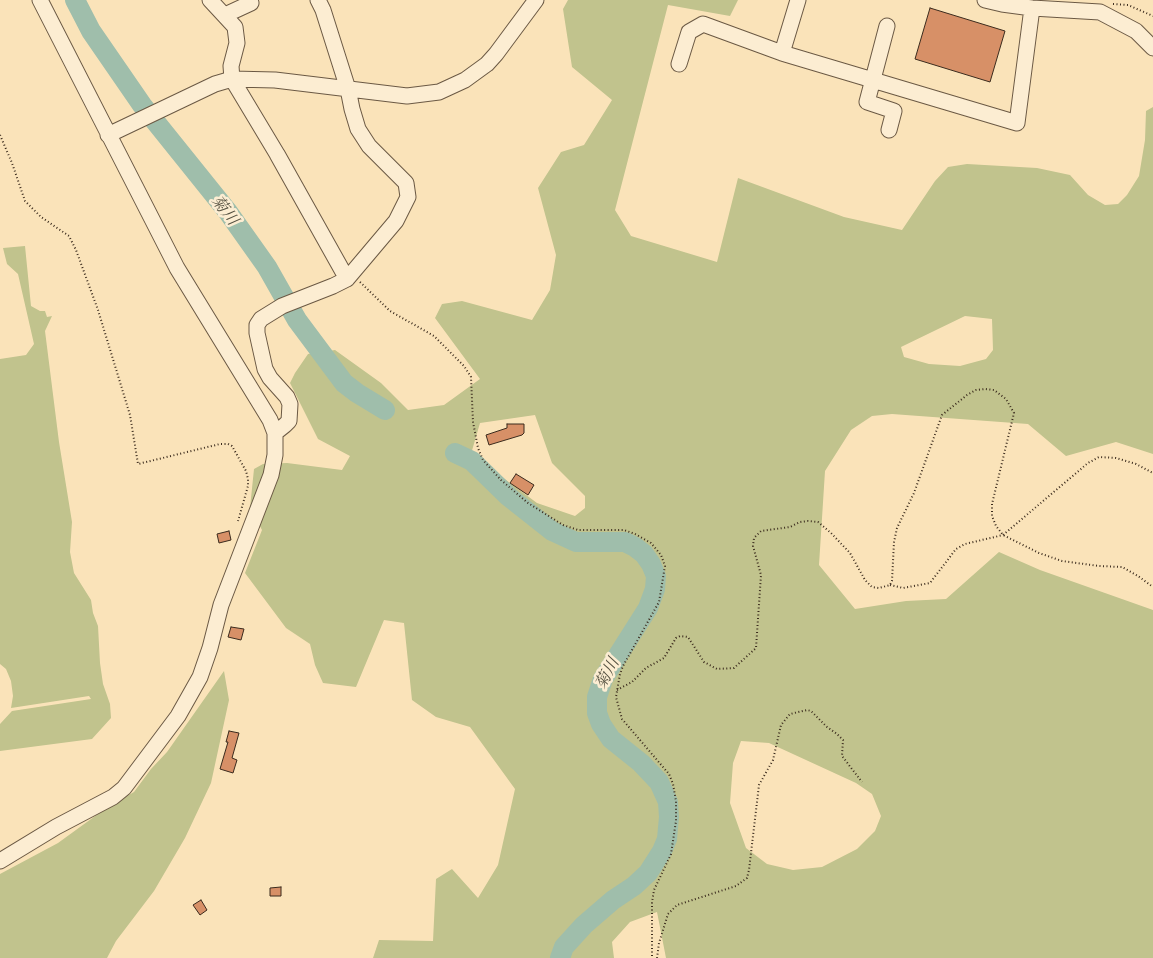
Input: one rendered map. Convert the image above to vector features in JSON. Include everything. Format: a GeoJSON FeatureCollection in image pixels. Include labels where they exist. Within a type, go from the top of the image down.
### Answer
{"type":"FeatureCollection","features":[{"type":"Feature","properties":{"kind":"street"},"geometry":{"type":"LineString","coordinates":[[0,860],[56,827],[113,797],[124,788],[186,703],[200,677],[221,605],[271,475],[275,455],[275,433],[270,420],[177,268],[40,0]]}},
{"type":"Feature","properties":{"kind":"street"},"geometry":{"type":"LineString","coordinates":[[210,0],[235,27],[237,35],[231,66],[232,79],[350,277]]}},
{"type":"Feature","properties":{"kind":"street"},"geometry":{"type":"LineString","coordinates":[[275,433],[289,421],[290,404],[287,397],[270,378],[265,369],[257,333],[258,324],[261,319],[287,303],[333,286],[350,277],[358,264],[396,221],[408,201],[409,192],[406,183],[369,146],[358,129],[348,89],[323,10],[318,0]]}},
{"type":"Feature","properties":{"kind":"street"},"geometry":{"type":"LineString","coordinates":[[108,135],[216,84],[232,79],[275,80],[406,96],[439,92],[465,80],[487,64],[536,0]]}},
{"type":"Feature","properties":{"kind":"street"},"geometry":{"type":"LineString","coordinates":[[782,54],[798,0]]}},
{"type":"Feature","properties":{"kind":"street"},"geometry":{"type":"LineString","coordinates":[[985,0],[1032,8],[1100,6],[1136,31],[1153,48]]}},
{"type":"Feature","properties":{"kind":"street"},"geometry":{"type":"LineString","coordinates":[[225,15],[251,3]]}},
{"type":"Feature","properties":{"kind":"street"},"geometry":{"type":"LineString","coordinates":[[679,64],[689,32],[703,24],[782,54],[1017,123],[1032,8]]}},
{"type":"Feature","properties":{"kind":"street"},"geometry":{"type":"LineString","coordinates":[[887,26],[867,102],[894,110],[889,130]]}},
{"type":"Feature","properties":{"kind":"path"},"geometry":{"type":"LineString","coordinates":[[1100,6],[1106,3],[1128,5],[1153,16]]}},
{"type":"Feature","properties":{"kind":"path"},"geometry":{"type":"LineString","coordinates":[[0,135],[25,202],[41,217],[69,236],[76,250],[98,310],[130,415],[138,464],[220,444],[232,446],[246,471],[248,479],[248,486],[237,524]]}},
{"type":"Feature","properties":{"kind":"path"},"geometry":{"type":"LineString","coordinates":[[350,277],[390,311],[434,336],[464,366],[471,377],[472,410],[478,448],[483,460],[501,480],[528,503],[563,525],[578,530],[624,530],[651,543],[661,555],[664,566],[659,602],[623,666],[617,690],[617,707],[622,719],[669,774],[676,801],[674,840],[671,854],[654,890],[652,958]]}},
{"type":"Feature","properties":{"kind":"path"},"geometry":{"type":"LineString","coordinates":[[890,585],[897,528],[914,493],[942,415],[967,395],[985,389],[994,390],[1006,399],[1014,412],[992,504],[992,516],[996,526],[1003,535],[1040,553],[1062,561],[1122,567],[1153,587]]}},
{"type":"Feature","properties":{"kind":"path"},"geometry":{"type":"LineString","coordinates":[[617,690],[632,682],[646,668],[664,658],[676,638],[680,636],[688,637],[704,662],[717,669],[734,668],[756,648],[761,575],[753,546],[754,538],[761,531],[790,527],[800,522],[818,522],[831,532],[850,552],[865,580],[872,587],[879,588],[890,585],[903,588],[930,583],[951,553],[965,544],[1003,535],[1088,462],[1099,457],[1116,458],[1136,464],[1153,473]]}},
{"type":"Feature","properties":{"kind":"path"},"geometry":{"type":"LineString","coordinates":[[657,958],[659,943],[668,914],[677,905],[736,886],[747,878],[759,785],[773,760],[781,725],[790,714],[807,710],[837,734],[843,740],[842,756],[862,782]]}},
{"type":"Feature","properties":{"kind":"green space"},"geometry":{"type":"Polygon","coordinates":[[[568,0],[738,0],[730,16],[668,5],[615,210],[631,236],[717,262],[738,178],[844,217],[902,230],[935,181],[948,167],[967,164],[1037,168],[1070,175],[1088,195],[1105,205],[1118,204],[1127,195],[1139,176],[1145,140],[1146,111],[1153,107],[1153,454],[1116,442],[1066,456],[1028,424],[892,414],[872,416],[851,430],[825,471],[819,565],[855,609],[906,601],[946,599],[999,552],[1040,570],[1153,610],[1153,958],[666,958],[657,912],[630,922],[612,942],[614,958],[373,958],[379,940],[433,941],[436,879],[452,869],[478,898],[498,865],[515,789],[470,727],[436,717],[412,700],[404,623],[384,620],[356,687],[323,683],[315,665],[310,644],[286,628],[245,573],[262,530],[250,508],[254,469],[263,464],[287,463],[342,470],[350,456],[318,439],[290,383],[308,354],[335,350],[381,383],[408,410],[444,405],[480,379],[435,318],[442,304],[462,301],[532,320],[550,290],[556,255],[538,188],[561,152],[584,145],[612,100],[572,67],[563,9],[568,0]],[[965,316],[901,347],[904,357],[929,364],[960,366],[986,359],[993,350],[992,319],[965,316]],[[535,415],[480,423],[471,454],[537,503],[575,516],[585,508],[585,496],[552,463],[535,415]],[[741,741],[733,763],[730,803],[746,848],[767,864],[793,870],[822,867],[857,849],[875,831],[881,816],[872,794],[856,783],[769,743],[741,741]]]}},
{"type":"Feature","properties":{"kind":"green space"},"geometry":{"type":"Polygon","coordinates":[[[25,246],[31,306],[40,311],[45,311],[47,317],[52,316],[45,331],[59,442],[72,522],[70,552],[74,573],[91,600],[98,626],[100,663],[103,684],[110,704],[111,718],[92,739],[0,751],[0,724],[12,711],[91,699],[89,696],[11,708],[13,696],[11,681],[6,669],[0,664],[0,359],[26,355],[34,344],[18,274],[7,264],[3,248],[25,246]]]}},
{"type":"Feature","properties":{"kind":"green space"},"geometry":{"type":"Polygon","coordinates":[[[224,671],[229,700],[211,783],[185,838],[154,891],[116,941],[107,958],[0,958],[0,874],[58,843],[109,806],[134,792],[151,769],[167,752],[224,671]]]}},
{"type":"Feature","properties":{"kind":"building"},"geometry":{"type":"Polygon","coordinates":[[[930,8],[1005,31],[990,82],[915,59],[930,8]]]}},
{"type":"Feature","properties":{"kind":"building"},"geometry":{"type":"Polygon","coordinates":[[[507,424],[524,424],[524,433],[489,445],[486,435],[507,428],[507,424]]]}},
{"type":"Feature","properties":{"kind":"building"},"geometry":{"type":"Polygon","coordinates":[[[516,474],[534,485],[528,495],[510,483],[516,474]]]}},
{"type":"Feature","properties":{"kind":"building"},"geometry":{"type":"Polygon","coordinates":[[[229,531],[231,540],[219,543],[217,534],[229,531]]]}},
{"type":"Feature","properties":{"kind":"building"},"geometry":{"type":"Polygon","coordinates":[[[231,627],[244,629],[241,640],[228,637],[231,627]]]}},
{"type":"Feature","properties":{"kind":"building"},"geometry":{"type":"Polygon","coordinates":[[[229,731],[239,733],[232,758],[237,760],[233,773],[220,769],[228,742],[226,742],[229,731]]]}},
{"type":"Feature","properties":{"kind":"building"},"geometry":{"type":"Polygon","coordinates":[[[281,887],[281,896],[270,896],[270,888],[281,887]]]}},
{"type":"Feature","properties":{"kind":"building"},"geometry":{"type":"Polygon","coordinates":[[[201,900],[207,910],[200,915],[193,905],[201,900]]]}},
{"type":"Feature","properties":{"kind":"waterway","name":"菊川"},"geometry":{"type":"LineString","coordinates":[[75,0],[91,31],[142,105],[228,212],[267,267],[297,320],[344,383],[385,410]]}},
{"type":"Feature","properties":{"kind":"waterway","name":"菊川"},"geometry":{"type":"LineString","coordinates":[[455,453],[472,461],[509,497],[552,531],[576,542],[625,542],[644,554],[656,576],[655,589],[648,608],[603,679],[597,697],[597,713],[601,724],[611,739],[641,763],[659,782],[668,802],[667,839],[648,873],[584,925],[564,947],[560,958]]}}]}
